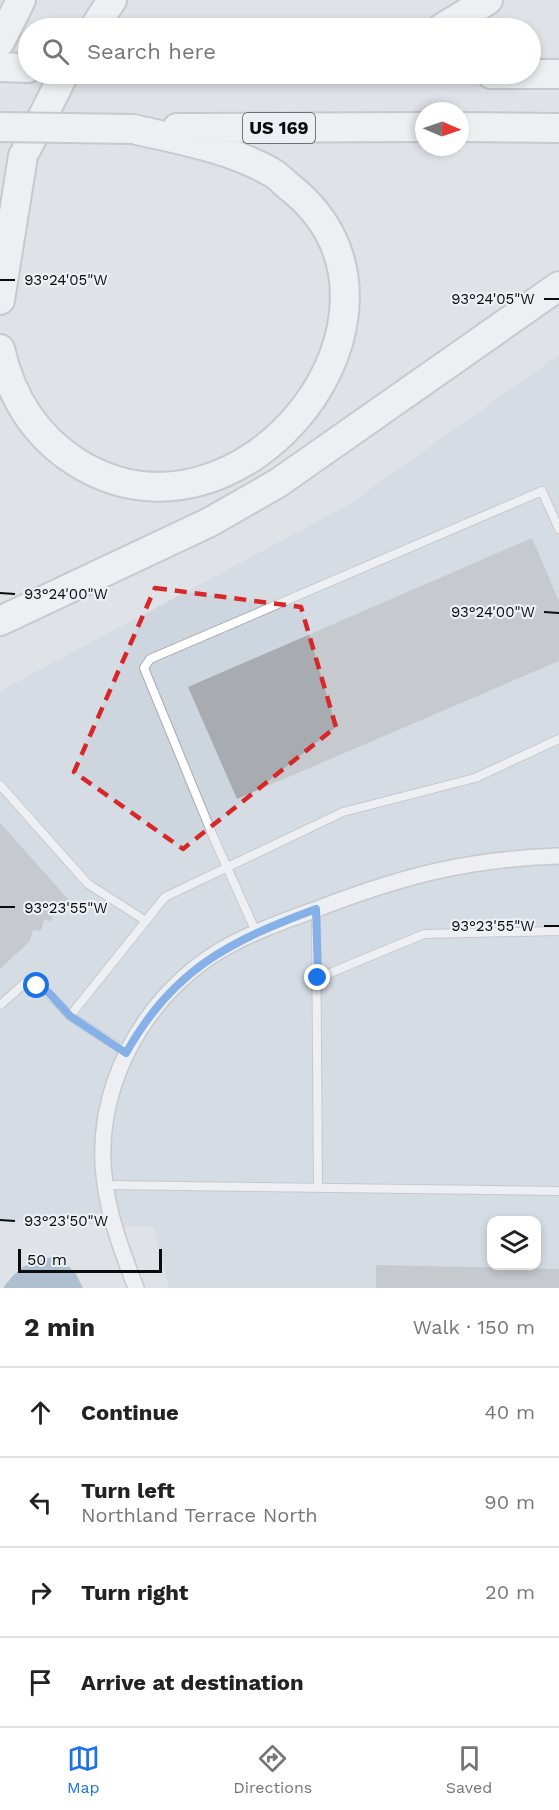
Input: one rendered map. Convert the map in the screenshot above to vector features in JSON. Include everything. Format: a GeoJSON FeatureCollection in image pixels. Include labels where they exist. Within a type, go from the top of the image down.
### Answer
{"type":"FeatureCollection","features":[{"type":"Feature","properties":{"kind":"highway"},"geometry":{"type":"LineString","coordinates":[[0,21],[8,0]]}},
{"type":"Feature","properties":{"kind":"highway"},"geometry":{"type":"LineString","coordinates":[[0,42],[21,0]]}},
{"type":"Feature","properties":{"kind":"highway"},"geometry":{"type":"LineString","coordinates":[[92,18],[102,0]]}},
{"type":"Feature","properties":{"kind":"highway"},"geometry":{"type":"LineString","coordinates":[[100,18],[112,0]]}},
{"type":"Feature","properties":{"kind":"highway"},"geometry":{"type":"LineString","coordinates":[[458,18],[488,0]]}},
{"type":"Feature","properties":{"kind":"highway"},"geometry":{"type":"LineString","coordinates":[[0,67],[18,68]]}},
{"type":"Feature","properties":{"kind":"highway"},"geometry":{"type":"LineString","coordinates":[[541,74],[559,74]]}},
{"type":"Feature","properties":{"kind":"highway"},"geometry":{"type":"LineString","coordinates":[[0,201],[59,84]]}},
{"type":"Feature","properties":{"kind":"highway","name":"US 169"},"geometry":{"type":"LineString","coordinates":[[0,127],[133,129],[415,127]]}},
{"type":"Feature","properties":{"kind":"highway"},"geometry":{"type":"LineString","coordinates":[[469,127],[559,128]]}},
{"type":"Feature","properties":{"kind":"highway"},"geometry":{"type":"LineString","coordinates":[[0,349],[8,378],[19,404],[57,450],[100,476],[152,487],[193,484],[223,475],[241,466],[281,434],[324,380],[338,343],[344,288],[336,251],[312,207],[274,173],[241,157],[133,129]]}},
{"type":"Feature","properties":{"kind":"highway"},"geometry":{"type":"LineString","coordinates":[[0,300],[23,156]]}},
{"type":"Feature","properties":{"kind":"highway"},"geometry":{"type":"LineString","coordinates":[[0,621],[210,522],[278,483],[559,286]]}},
{"type":"Feature","properties":{"kind":"street"},"geometry":{"type":"LineString","coordinates":[[136,1288],[115,1231],[105,1185],[102,1158],[106,1120],[114,1082],[126,1053],[155,1008],[184,978],[219,951],[256,932],[401,879],[453,866],[559,856]]}},
{"type":"Feature","properties":{"kind":"lane"},"geometry":{"type":"LineString","coordinates":[[256,932],[144,668],[150,659],[542,491],[559,529]]}},
{"type":"Feature","properties":{"kind":"lane"},"geometry":{"type":"LineString","coordinates":[[70,1016],[165,897],[343,812],[475,778],[559,739]]}},
{"type":"Feature","properties":{"kind":"lane"},"geometry":{"type":"LineString","coordinates":[[0,785],[88,884],[146,921]]}},
{"type":"Feature","properties":{"kind":"lane"},"geometry":{"type":"LineString","coordinates":[[316,909],[318,1187]]}},
{"type":"Feature","properties":{"kind":"lane"},"geometry":{"type":"LineString","coordinates":[[318,978],[424,934],[559,931]]}},
{"type":"Feature","properties":{"kind":"lane"},"geometry":{"type":"LineString","coordinates":[[0,1005],[25,983],[37,986],[49,993],[70,1016],[126,1053]]}},
{"type":"Feature","properties":{"kind":"lane"},"geometry":{"type":"LineString","coordinates":[[105,1185],[559,1191]]}},
{"type":"Feature","properties":{"kind":"highlighted area"},"geometry":{"type":"Polygon","coordinates":[[[155,588],[301,607],[336,727],[183,849],[74,772],[155,588]]]}},
{"type":"Feature","properties":{"kind":"shaded area"},"geometry":{"type":"Polygon","coordinates":[[[559,355],[559,1288],[169,1288],[154,1227],[0,1220],[0,691],[345,507],[559,355]]]}},
{"type":"Feature","properties":{"kind":"water"},"geometry":{"type":"Polygon","coordinates":[[[59,1256],[76,1274],[83,1288],[3,1288],[15,1274],[27,1265],[41,1259],[59,1256]]]}},
{"type":"Feature","properties":{"kind":"building"},"geometry":{"type":"Polygon","coordinates":[[[532,538],[559,601],[559,661],[237,799],[188,687],[532,538]]]}},
{"type":"Feature","properties":{"kind":"building"},"geometry":{"type":"Polygon","coordinates":[[[0,823],[68,899],[64,911],[55,909],[51,921],[44,920],[41,931],[33,930],[30,941],[0,969],[0,823]]]}},
{"type":"Feature","properties":{"kind":"building"},"geometry":{"type":"Polygon","coordinates":[[[376,1265],[487,1267],[487,1270],[559,1269],[559,1288],[376,1288],[376,1265]]]}},
{"type":"Feature","properties":{"kind":"route"},"geometry":{"type":"LineString","coordinates":[[37,986],[49,993],[70,1016],[126,1053],[155,1008],[184,978],[219,951],[256,932],[316,909],[318,978]]}}]}
